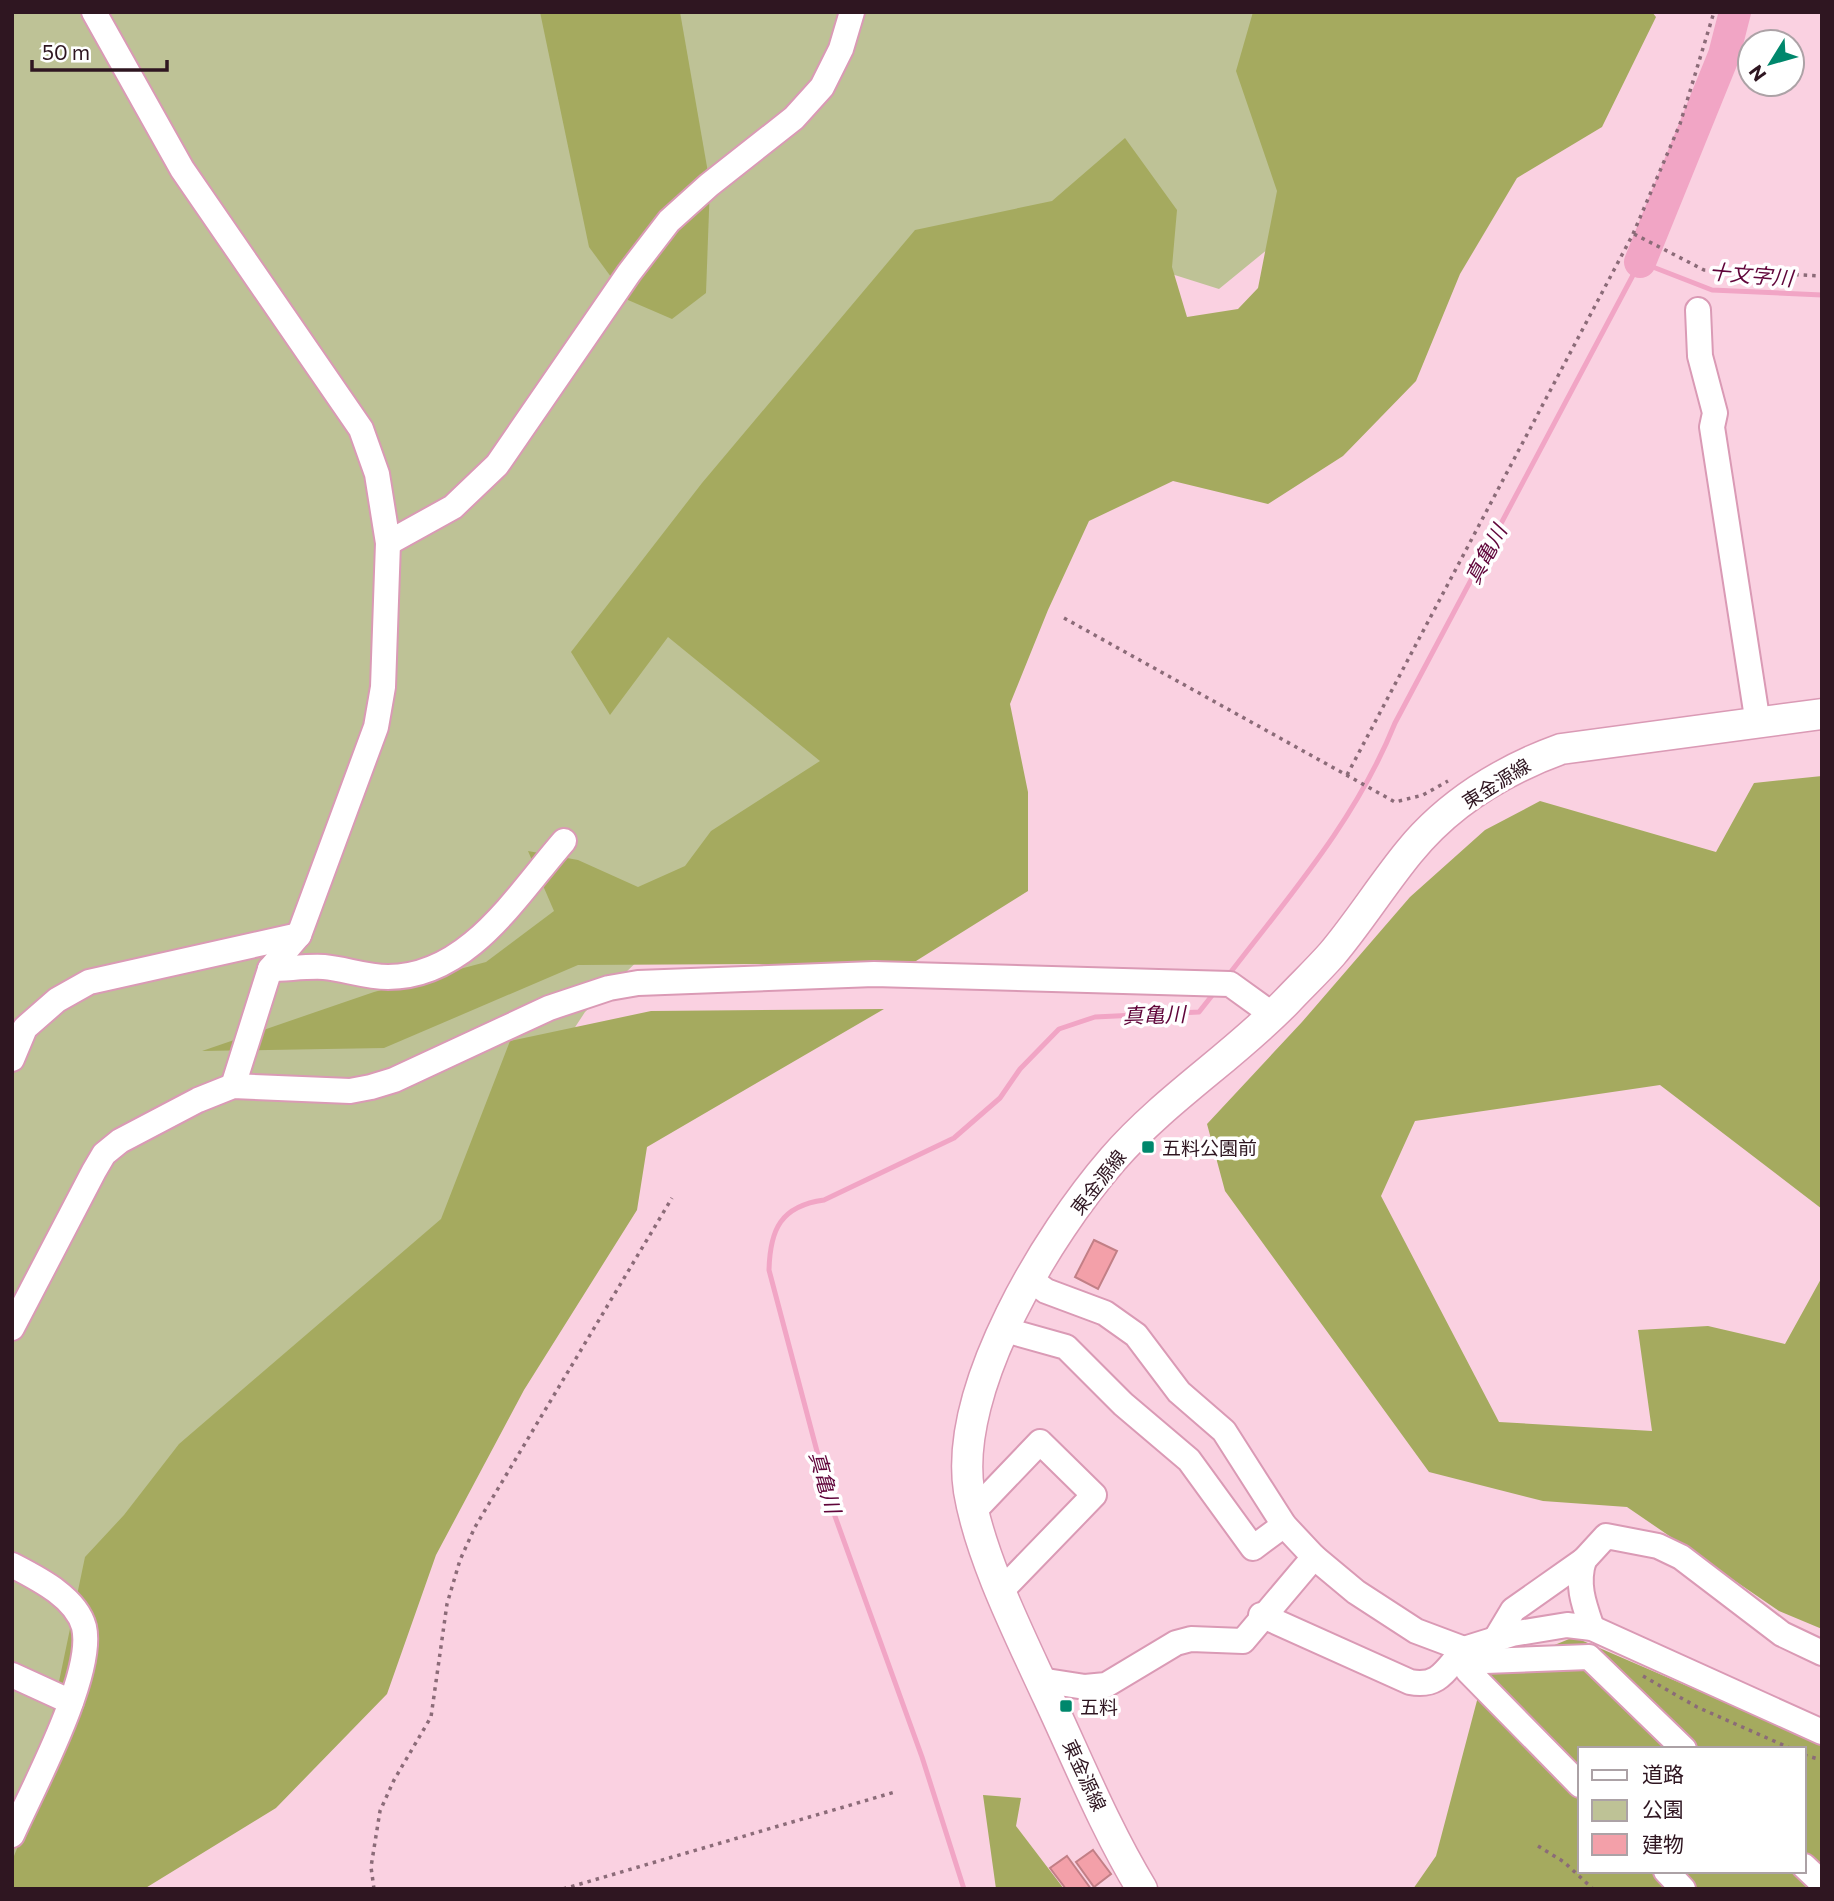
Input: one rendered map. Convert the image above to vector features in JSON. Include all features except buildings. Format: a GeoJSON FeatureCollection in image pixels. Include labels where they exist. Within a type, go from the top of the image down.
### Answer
{"type":"FeatureCollection","features":[{"type":"Feature","properties":{"kind":"main road","name":"東金源線"},"geometry":{"type":"LineString","coordinates":[[1142,1889],[1124,1859],[1040,1680],[981,1539],[968,1487],[971,1419],[1002,1329],[1072,1213],[1111,1161],[1143,1126],[1273,1015],[1332,954],[1412,848],[1466,798],[1520,764],[1561,750],[1822,714]]}},
{"type":"Feature","properties":{"kind":"street"},"geometry":{"type":"LineString","coordinates":[[94,12],[182,169],[361,429],[377,474],[388,543],[383,687],[376,727],[299,935],[270,969],[233,1086]]}},
{"type":"Feature","properties":{"kind":"street"},"geometry":{"type":"LineString","coordinates":[[388,543],[453,507],[497,465],[629,273],[669,221],[709,185],[794,118],[822,87],[841,49],[852,12]]}},
{"type":"Feature","properties":{"kind":"street"},"geometry":{"type":"LineString","coordinates":[[1698,310],[1700,356],[1715,413],[1712,426],[1758,724]]}},
{"type":"Feature","properties":{"kind":"street"},"geometry":{"type":"LineString","coordinates":[[270,969],[322,967],[385,977],[422,975],[449,962],[482,935],[564,841]]}},
{"type":"Feature","properties":{"kind":"street"},"geometry":{"type":"LineString","coordinates":[[12,1059],[25,1028],[57,1000],[89,982],[299,935]]}},
{"type":"Feature","properties":{"kind":"street"},"geometry":{"type":"LineString","coordinates":[[14,1322],[104,1154],[120,1141],[187,1106],[233,1086],[350,1091],[394,1080],[578,996],[618,986],[673,980],[873,974],[1230,984],[1273,1015]]}},
{"type":"Feature","properties":{"kind":"street"},"geometry":{"type":"LineString","coordinates":[[1031,1280],[1046,1291],[1105,1313],[1136,1335],[1179,1392],[1224,1431],[1284,1525],[1314,1557],[1356,1591],[1416,1631],[1464,1649],[1485,1661],[1589,1657],[1682,1747]]}},
{"type":"Feature","properties":{"kind":"street"},"geometry":{"type":"LineString","coordinates":[[1002,1329],[1066,1347],[1123,1404],[1189,1460],[1253,1548],[1284,1525]]}},
{"type":"Feature","properties":{"kind":"street"},"geometry":{"type":"LineString","coordinates":[[974,1511],[1040,1442],[1094,1495],[1002,1590]]}},
{"type":"Feature","properties":{"kind":"street"},"geometry":{"type":"LineString","coordinates":[[1495,1640],[1513,1610],[1584,1560],[1606,1536],[1658,1546],[1681,1557],[1783,1634],[1822,1653]]}},
{"type":"Feature","properties":{"kind":"street"},"geometry":{"type":"LineString","coordinates":[[1040,1680],[1085,1687],[1107,1685],[1176,1643],[1191,1639],[1243,1641],[1261,1615],[1314,1557]]}},
{"type":"Feature","properties":{"kind":"street"},"geometry":{"type":"LineString","coordinates":[[1584,1560],[1580,1572],[1581,1598],[1592,1628]]}},
{"type":"Feature","properties":{"kind":"street"},"geometry":{"type":"LineString","coordinates":[[12,1565],[37,1578],[72,1605],[84,1627],[84,1651],[71,1702],[12,1835]]}},
{"type":"Feature","properties":{"kind":"street"},"geometry":{"type":"LineString","coordinates":[[1261,1615],[1410,1682],[1426,1685],[1435,1681],[1464,1649],[1567,1625],[1592,1628],[1822,1732]]}},
{"type":"Feature","properties":{"kind":"street"},"geometry":{"type":"LineString","coordinates":[[1464,1649],[1468,1671],[1578,1783]]}},
{"type":"Feature","properties":{"kind":"street"},"geometry":{"type":"LineString","coordinates":[[12,1675],[71,1702]]}},
{"type":"Feature","properties":{"kind":"street"},"geometry":{"type":"LineString","coordinates":[[1806,1868],[1822,1883]]}},
{"type":"Feature","properties":{"kind":"street"},"geometry":{"type":"LineString","coordinates":[[1668,1873],[1683,1889]]}},
{"type":"Feature","properties":{"kind":"path"},"geometry":{"type":"LineString","coordinates":[[1347,775],[1633,234],[1680,124],[1714,12]]}},
{"type":"Feature","properties":{"kind":"path"},"geometry":{"type":"LineString","coordinates":[[1633,234],[1687,264],[1704,270],[1822,276]]}},
{"type":"Feature","properties":{"kind":"path"},"geometry":{"type":"LineString","coordinates":[[1064,618],[1395,802],[1423,795],[1445,782],[1476,778],[1487,784]]}},
{"type":"Feature","properties":{"kind":"path"},"geometry":{"type":"LineString","coordinates":[[374,1889],[371,1867],[380,1811],[394,1780],[431,1717],[447,1604],[460,1560],[482,1516],[672,1198]]}},
{"type":"Feature","properties":{"kind":"path"},"geometry":{"type":"LineString","coordinates":[[1637,1672],[1697,1707],[1787,1747]]}},
{"type":"Feature","properties":{"kind":"path"},"geometry":{"type":"LineString","coordinates":[[564,1889],[895,1792]]}},
{"type":"Feature","properties":{"kind":"path"},"geometry":{"type":"LineString","coordinates":[[1538,1846],[1564,1862],[1593,1889]]}},
{"type":"Feature","properties":{"kind":"green space"},"geometry":{"type":"Polygon","coordinates":[[[12,12],[1438,12],[1329,199],[1219,289],[1064,240],[856,749],[585,1012],[12,1889],[12,12]]]}},
{"type":"Feature","properties":{"kind":"green space"},"geometry":{"type":"Polygon","coordinates":[[[540,12],[680,12],[710,184],[706,293],[672,319],[628,300],[589,247],[540,12]]]}},
{"type":"Feature","properties":{"kind":"green space"},"geometry":{"type":"Polygon","coordinates":[[[1253,12],[1652,12],[1656,17],[1602,127],[1517,178],[1460,274],[1416,381],[1343,456],[1268,504],[1173,481],[1089,521],[1048,610],[1010,704],[1028,792],[1028,891],[916,961],[857,972],[759,964],[578,965],[384,1048],[202,1051],[374,992],[486,962],[554,911],[528,851],[578,860],[638,887],[685,866],[711,831],[820,761],[668,637],[610,715],[571,652],[702,483],[915,230],[1052,201],[1125,138],[1177,210],[1172,267],[1187,317],[1238,309],[1258,288],[1277,191],[1236,71],[1253,12]]]}},
{"type":"Feature","properties":{"kind":"green space"},"geometry":{"type":"Polygon","coordinates":[[[1822,776],[1822,1209],[1660,1085],[1415,1121],[1381,1196],[1499,1422],[1652,1431],[1638,1330],[1708,1326],[1785,1344],[1822,1277],[1822,1629],[1779,1611],[1627,1507],[1543,1501],[1429,1472],[1225,1191],[1207,1124],[1302,1022],[1410,897],[1485,830],[1540,801],[1716,852],[1754,783],[1822,776]]]}},
{"type":"Feature","properties":{"kind":"green space"},"geometry":{"type":"Polygon","coordinates":[[[884,1009],[647,1147],[637,1210],[524,1390],[436,1555],[387,1694],[276,1808],[144,1889],[12,1889],[12,1861],[32,1811],[85,1557],[124,1515],[179,1444],[441,1219],[510,1041],[651,1011],[884,1009]]]}},
{"type":"Feature","properties":{"kind":"green space"},"geometry":{"type":"Polygon","coordinates":[[[1574,1637],[1822,1744],[1822,1889],[1413,1889],[1436,1856],[1484,1674],[1574,1637]]]}},
{"type":"Feature","properties":{"kind":"green space"},"geometry":{"type":"Polygon","coordinates":[[[983,1795],[1021,1798],[1016,1826],[1064,1889],[996,1889],[983,1795]]]}},
{"type":"Feature","properties":{"kind":"waterway","name":"真亀川"},"geometry":{"type":"LineString","coordinates":[[1640,262],[1724,55],[1735,12]]}},
{"type":"Feature","properties":{"kind":"waterway","name":"真亀川"},"geometry":{"type":"LineString","coordinates":[[1227,977],[1320,856],[1361,792],[1640,262],[1712,290],[1822,295]]}},
{"type":"Feature","properties":{"kind":"waterway","name":"真亀川"},"geometry":{"type":"LineString","coordinates":[[964,1889],[922,1757],[832,1508],[769,1270],[772,1243],[781,1222],[797,1208],[824,1200],[954,1138],[1000,1098],[1020,1069],[1059,1029],[1095,1017],[1199,1012],[1214,993]]}},
{"type":"Feature","properties":{"kind":"place","name":"五料公園前"},"geometry":{"type":"Point","coordinates":[1148,1147]}},
{"type":"Feature","properties":{"kind":"place","name":"五料"},"geometry":{"type":"Point","coordinates":[1066,1706]}},
{"type":"Feature","properties":{"kind":"water label","name":"十文字川"},"geometry":{"type":"Point","coordinates":[1751,274]}}]}
